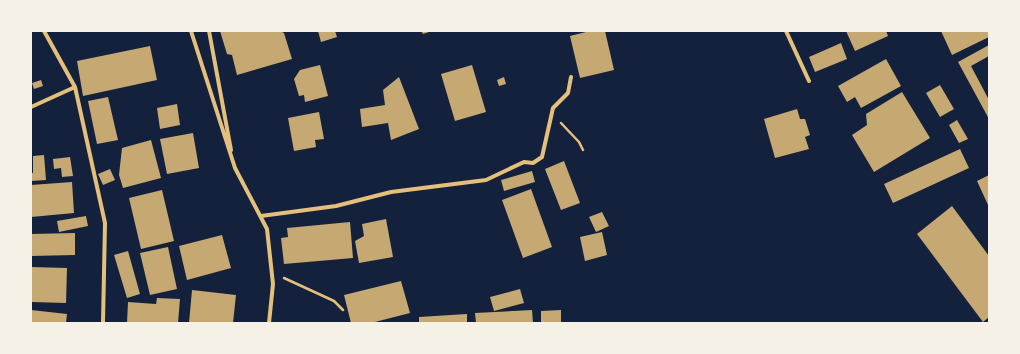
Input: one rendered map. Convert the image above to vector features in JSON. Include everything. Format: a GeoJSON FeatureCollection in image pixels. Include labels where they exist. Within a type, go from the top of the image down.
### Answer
{"type":"FeatureCollection","features":[{"type":"Feature","properties":{"kind":"street"},"geometry":{"type":"LineString","coordinates":[[44,31],[75,87],[105,223],[103,323]]}},
{"type":"Feature","properties":{"kind":"street"},"geometry":{"type":"LineString","coordinates":[[191,31],[235,168],[267,229],[272,273],[269,323]]}},
{"type":"Feature","properties":{"kind":"street"},"geometry":{"type":"LineString","coordinates":[[209,31],[235,168]]}},
{"type":"Feature","properties":{"kind":"street"},"geometry":{"type":"LineString","coordinates":[[786,31],[809,81]]}},
{"type":"Feature","properties":{"kind":"street"},"geometry":{"type":"LineString","coordinates":[[261,216],[336,206],[391,192],[486,180],[524,162],[533,164],[542,157],[552,108],[568,93],[571,77]]}},
{"type":"Feature","properties":{"kind":"street"},"geometry":{"type":"LineString","coordinates":[[31,107],[75,87]]}},
{"type":"Feature","properties":{"kind":"path"},"geometry":{"type":"LineString","coordinates":[[557,104],[560,122],[579,142],[583,150]]}},
{"type":"Feature","properties":{"kind":"path"},"geometry":{"type":"LineString","coordinates":[[272,273],[334,301],[343,310]]}},
{"type":"Feature","properties":{"kind":"building"},"geometry":{"type":"Polygon","coordinates":[[[220,31],[280,31],[284,33],[292,59],[237,75],[232,55],[227,54],[220,31]]]}},
{"type":"Feature","properties":{"kind":"building"},"geometry":{"type":"Polygon","coordinates":[[[318,31],[335,31],[337,37],[321,42],[318,31]]]}},
{"type":"Feature","properties":{"kind":"building"},"geometry":{"type":"Polygon","coordinates":[[[421,31],[432,31],[423,34],[421,31]]]}},
{"type":"Feature","properties":{"kind":"building"},"geometry":{"type":"Polygon","coordinates":[[[590,31],[605,31],[614,70],[580,78],[570,36],[590,31]]]}},
{"type":"Feature","properties":{"kind":"building"},"geometry":{"type":"Polygon","coordinates":[[[846,31],[886,31],[888,36],[855,51],[846,31]]]}},
{"type":"Feature","properties":{"kind":"building"},"geometry":{"type":"Polygon","coordinates":[[[941,31],[989,31],[989,37],[952,55],[941,31]]]}},
{"type":"Feature","properties":{"kind":"building"},"geometry":{"type":"Polygon","coordinates":[[[841,43],[847,59],[815,72],[809,57],[841,43]]]}},
{"type":"Feature","properties":{"kind":"building"},"geometry":{"type":"Polygon","coordinates":[[[989,45],[989,56],[971,66],[989,100],[989,119],[958,62],[989,45]]]}},
{"type":"Feature","properties":{"kind":"building"},"geometry":{"type":"Polygon","coordinates":[[[150,46],[157,80],[83,96],[77,61],[150,46]]]}},
{"type":"Feature","properties":{"kind":"building"},"geometry":{"type":"Polygon","coordinates":[[[886,59],[901,86],[861,108],[855,97],[847,102],[838,86],[886,59]]]}},
{"type":"Feature","properties":{"kind":"building"},"geometry":{"type":"Polygon","coordinates":[[[320,65],[328,96],[305,102],[304,95],[299,96],[294,79],[300,70],[320,65]]]}},
{"type":"Feature","properties":{"kind":"building"},"geometry":{"type":"Polygon","coordinates":[[[472,65],[486,112],[455,121],[441,74],[472,65]]]}},
{"type":"Feature","properties":{"kind":"building"},"geometry":{"type":"Polygon","coordinates":[[[399,77],[419,129],[391,140],[388,123],[362,127],[360,109],[385,105],[383,90],[399,77]]]}},
{"type":"Feature","properties":{"kind":"building"},"geometry":{"type":"Polygon","coordinates":[[[504,77],[506,84],[499,86],[497,80],[504,77]]]}},
{"type":"Feature","properties":{"kind":"building"},"geometry":{"type":"Polygon","coordinates":[[[41,80],[43,86],[34,89],[32,83],[41,80]]]}},
{"type":"Feature","properties":{"kind":"building"},"geometry":{"type":"Polygon","coordinates":[[[940,85],[954,109],[940,117],[926,93],[940,85]]]}},
{"type":"Feature","properties":{"kind":"building"},"geometry":{"type":"Polygon","coordinates":[[[902,92],[930,138],[874,172],[852,135],[867,125],[866,114],[902,92]]]}},
{"type":"Feature","properties":{"kind":"building"},"geometry":{"type":"Polygon","coordinates":[[[108,97],[118,140],[97,144],[88,101],[108,97]]]}},
{"type":"Feature","properties":{"kind":"building"},"geometry":{"type":"Polygon","coordinates":[[[177,104],[180,125],[160,129],[157,108],[177,104]]]}},
{"type":"Feature","properties":{"kind":"building"},"geometry":{"type":"Polygon","coordinates":[[[797,109],[800,119],[805,119],[810,135],[805,137],[809,149],[775,158],[764,119],[797,109]]]}},
{"type":"Feature","properties":{"kind":"building"},"geometry":{"type":"Polygon","coordinates":[[[319,112],[324,139],[315,140],[316,147],[294,151],[288,118],[319,112]]]}},
{"type":"Feature","properties":{"kind":"building"},"geometry":{"type":"Polygon","coordinates":[[[957,120],[968,139],[959,143],[949,125],[957,120]]]}},
{"type":"Feature","properties":{"kind":"building"},"geometry":{"type":"Polygon","coordinates":[[[193,133],[199,168],[167,174],[160,139],[193,133]]]}},
{"type":"Feature","properties":{"kind":"building"},"geometry":{"type":"Polygon","coordinates":[[[151,140],[161,178],[123,188],[119,175],[122,148],[151,140]]]}},
{"type":"Feature","properties":{"kind":"building"},"geometry":{"type":"Polygon","coordinates":[[[960,149],[969,168],[893,203],[884,184],[960,149]]]}},
{"type":"Feature","properties":{"kind":"building"},"geometry":{"type":"Polygon","coordinates":[[[44,155],[46,180],[31,181],[31,173],[33,173],[33,156],[44,155]]]}},
{"type":"Feature","properties":{"kind":"building"},"geometry":{"type":"Polygon","coordinates":[[[70,157],[73,176],[62,177],[61,168],[54,169],[53,159],[70,157]]]}},
{"type":"Feature","properties":{"kind":"building"},"geometry":{"type":"Polygon","coordinates":[[[564,161],[580,203],[561,210],[545,169],[564,161]]]}},
{"type":"Feature","properties":{"kind":"building"},"geometry":{"type":"Polygon","coordinates":[[[110,169],[115,180],[103,185],[98,174],[110,169]]]}},
{"type":"Feature","properties":{"kind":"building"},"geometry":{"type":"Polygon","coordinates":[[[532,171],[535,182],[504,191],[501,180],[532,171]]]}},
{"type":"Feature","properties":{"kind":"building"},"geometry":{"type":"Polygon","coordinates":[[[989,175],[989,207],[977,181],[989,175]]]}},
{"type":"Feature","properties":{"kind":"building"},"geometry":{"type":"Polygon","coordinates":[[[72,182],[74,213],[31,217],[31,185],[72,182]]]}},
{"type":"Feature","properties":{"kind":"building"},"geometry":{"type":"Polygon","coordinates":[[[531,189],[552,247],[523,258],[502,200],[531,189]]]}},
{"type":"Feature","properties":{"kind":"building"},"geometry":{"type":"Polygon","coordinates":[[[162,190],[174,241],[141,249],[129,198],[162,190]]]}},
{"type":"Feature","properties":{"kind":"building"},"geometry":{"type":"Polygon","coordinates":[[[952,206],[989,256],[989,317],[983,322],[917,234],[952,206]]]}},
{"type":"Feature","properties":{"kind":"building"},"geometry":{"type":"Polygon","coordinates":[[[602,212],[609,226],[596,232],[589,217],[602,212]]]}},
{"type":"Feature","properties":{"kind":"building"},"geometry":{"type":"Polygon","coordinates":[[[86,216],[88,226],[59,232],[57,221],[86,216]]]}},
{"type":"Feature","properties":{"kind":"building"},"geometry":{"type":"Polygon","coordinates":[[[386,219],[393,257],[359,263],[355,241],[364,236],[362,224],[386,219]]]}},
{"type":"Feature","properties":{"kind":"building"},"geometry":{"type":"Polygon","coordinates":[[[350,222],[353,258],[284,264],[281,238],[288,237],[287,228],[350,222]]]}},
{"type":"Feature","properties":{"kind":"building"},"geometry":{"type":"Polygon","coordinates":[[[602,232],[607,255],[585,261],[580,237],[602,232]]]}},
{"type":"Feature","properties":{"kind":"building"},"geometry":{"type":"Polygon","coordinates":[[[75,233],[75,255],[31,256],[31,234],[75,233]]]}},
{"type":"Feature","properties":{"kind":"building"},"geometry":{"type":"Polygon","coordinates":[[[222,235],[231,268],[187,280],[179,246],[222,235]]]}},
{"type":"Feature","properties":{"kind":"building"},"geometry":{"type":"Polygon","coordinates":[[[168,247],[177,289],[150,295],[140,253],[168,247]]]}},
{"type":"Feature","properties":{"kind":"building"},"geometry":{"type":"Polygon","coordinates":[[[128,251],[140,294],[127,298],[114,255],[128,251]]]}},
{"type":"Feature","properties":{"kind":"building"},"geometry":{"type":"Polygon","coordinates":[[[31,267],[67,268],[66,303],[31,302],[31,267]]]}},
{"type":"Feature","properties":{"kind":"building"},"geometry":{"type":"Polygon","coordinates":[[[401,281],[410,313],[371,323],[351,323],[344,295],[401,281]]]}},
{"type":"Feature","properties":{"kind":"building"},"geometry":{"type":"Polygon","coordinates":[[[520,289],[524,303],[494,311],[490,297],[520,289]]]}},
{"type":"Feature","properties":{"kind":"building"},"geometry":{"type":"Polygon","coordinates":[[[192,290],[236,295],[233,323],[189,323],[192,290]]]}},
{"type":"Feature","properties":{"kind":"building"},"geometry":{"type":"Polygon","coordinates":[[[157,298],[180,299],[178,323],[127,323],[128,302],[156,304],[157,298]]]}},
{"type":"Feature","properties":{"kind":"building"},"geometry":{"type":"Polygon","coordinates":[[[31,310],[67,314],[66,323],[31,323],[31,310]]]}},
{"type":"Feature","properties":{"kind":"building"},"geometry":{"type":"Polygon","coordinates":[[[532,310],[533,323],[476,323],[475,313],[532,310]]]}},
{"type":"Feature","properties":{"kind":"building"},"geometry":{"type":"Polygon","coordinates":[[[561,310],[561,323],[541,323],[541,311],[561,310]]]}},
{"type":"Feature","properties":{"kind":"building"},"geometry":{"type":"Polygon","coordinates":[[[467,314],[467,323],[419,323],[419,317],[467,314]]]}}]}
